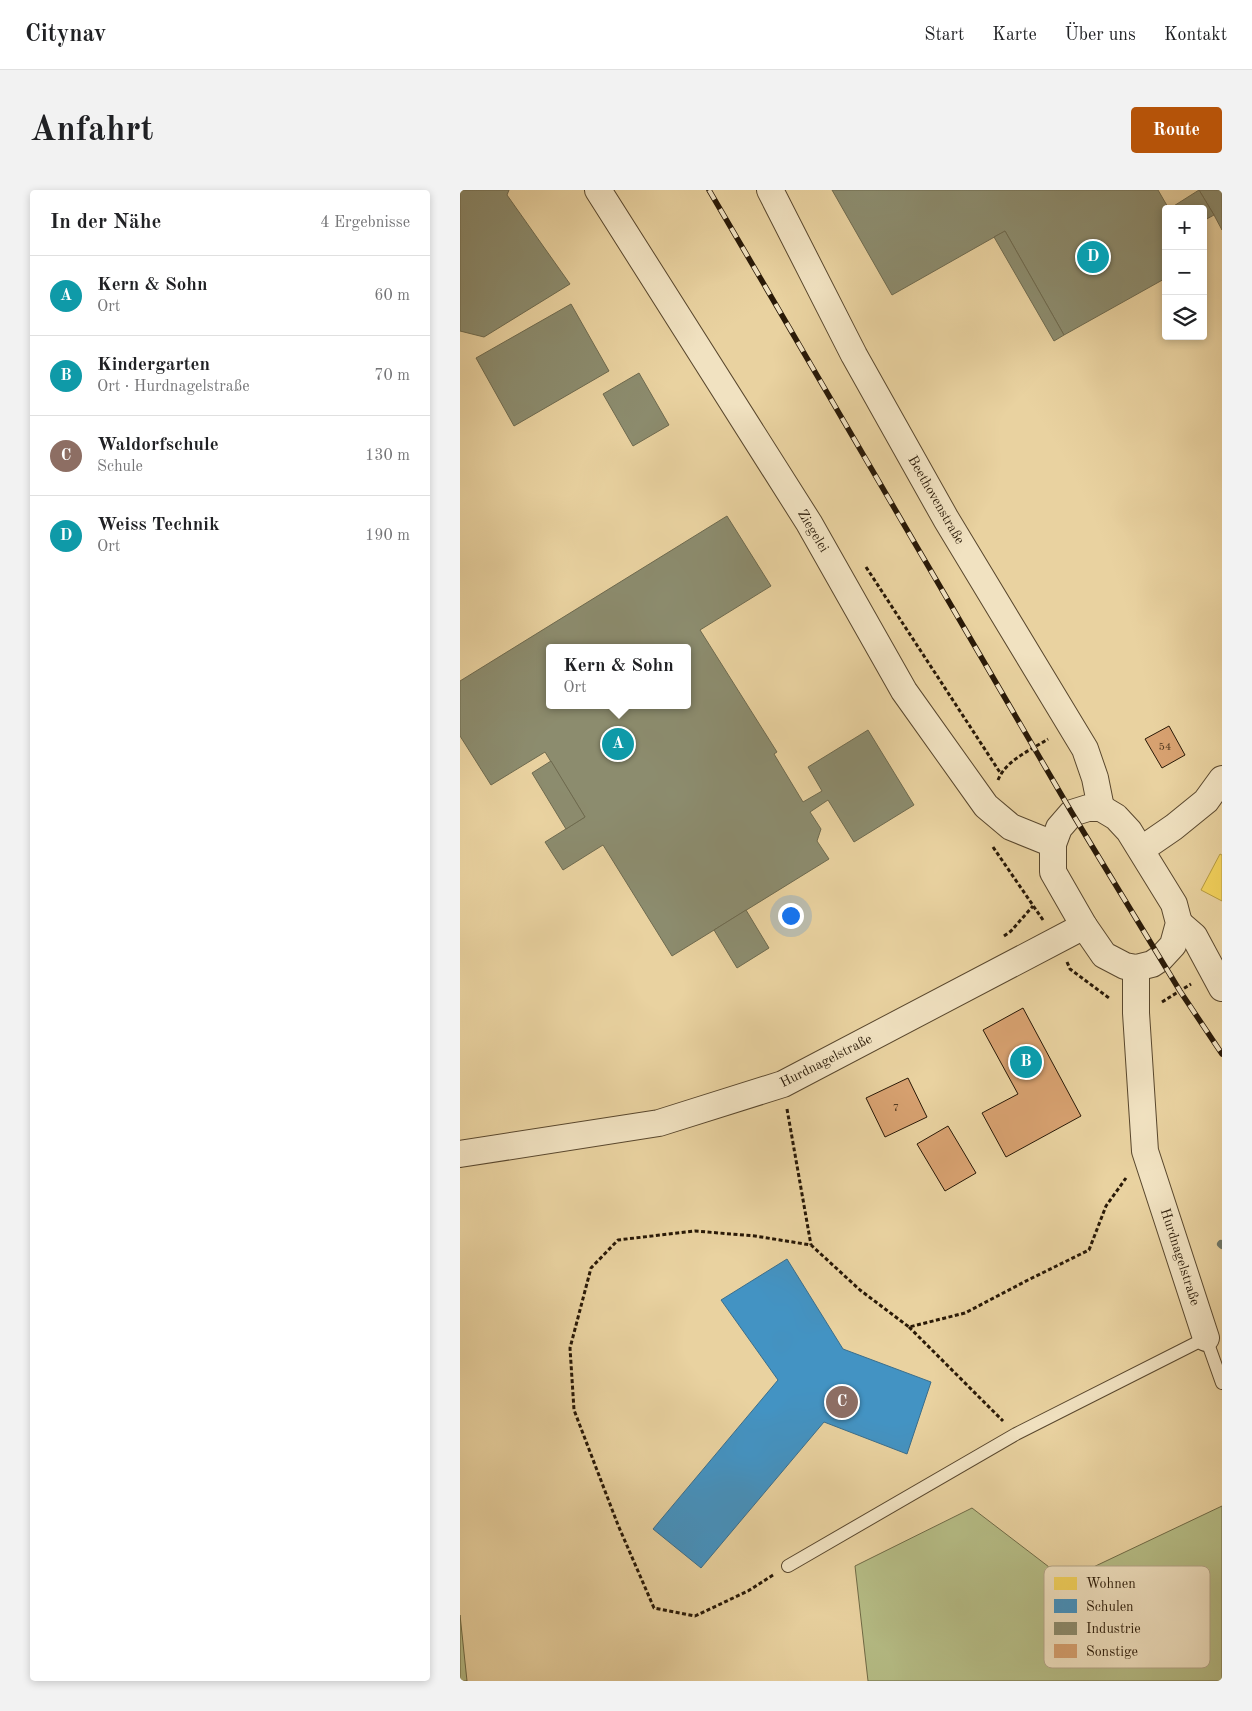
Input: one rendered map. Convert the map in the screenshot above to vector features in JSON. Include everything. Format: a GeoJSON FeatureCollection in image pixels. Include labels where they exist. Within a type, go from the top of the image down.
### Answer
{"type":"FeatureCollection","features":[{"type":"Feature","properties":{"kind":"street","name":"Ziegelei"},"geometry":{"type":"LineString","coordinates":[[598,190],[809,523],[904,691],[986,806],[1011,826],[1053,844]]}},
{"type":"Feature","properties":{"kind":"street","name":"Beethovenstraße"},"geometry":{"type":"LineString","coordinates":[[770,190],[854,355],[941,511],[1085,749],[1095,778],[1102,808]]}},
{"type":"Feature","properties":{"kind":"street"},"geometry":{"type":"LineString","coordinates":[[1142,849],[1174,827],[1206,801],[1222,779]]}},
{"type":"Feature","properties":{"kind":"street"},"geometry":{"type":"LineString","coordinates":[[1088,808],[1102,808],[1116,817],[1129,830],[1174,904],[1179,923],[1173,945],[1161,958],[1152,964],[1136,968],[1125,966],[1104,955],[1084,926],[1053,872],[1053,844],[1059,828],[1072,813],[1088,808]]}},
{"type":"Feature","properties":{"kind":"street"},"geometry":{"type":"LineString","coordinates":[[1179,923],[1194,936],[1217,979]]}},
{"type":"Feature","properties":{"kind":"street","name":"Hurdnagelstraße"},"geometry":{"type":"LineString","coordinates":[[460,1154],[659,1123],[783,1084],[1084,926]]}},
{"type":"Feature","properties":{"kind":"street","name":"Hurdnagelstraße"},"geometry":{"type":"LineString","coordinates":[[1136,968],[1136,1012],[1145,1151],[1206,1338]]}},
{"type":"Feature","properties":{"kind":"lane"},"geometry":{"type":"LineString","coordinates":[[788,1566],[1016,1434],[1206,1338],[1222,1384]]}},
{"type":"Feature","properties":{"kind":"path"},"geometry":{"type":"LineString","coordinates":[[1136,1012],[1217,979]]}},
{"type":"Feature","properties":{"kind":"path"},"geometry":{"type":"LineString","coordinates":[[783,1084],[811,1245]]}},
{"type":"Feature","properties":{"kind":"path"},"geometry":{"type":"LineString","coordinates":[[909,1326],[965,1314],[1089,1250],[1106,1206],[1145,1151]]}},
{"type":"Feature","properties":{"kind":"path"},"geometry":{"type":"LineString","coordinates":[[788,1566],[748,1591],[694,1616],[654,1608],[618,1525],[574,1410],[570,1348],[591,1268],[618,1240],[695,1231],[755,1236],[811,1245],[860,1290],[909,1326],[1016,1434]]}},
{"type":"Feature","properties":{"kind":"green space"},"geometry":{"type":"Polygon","coordinates":[[[1222,1506],[1222,1681],[868,1681],[855,1566],[972,1508],[1048,1566],[1044,1566],[1044,1668],[1210,1668],[1210,1566],[1096,1566],[1222,1506]]]}},
{"type":"Feature","properties":{"kind":"green space"},"geometry":{"type":"Polygon","coordinates":[[[460,1615],[467,1681],[460,1681],[460,1615]]]}},
{"type":"Feature","properties":{"kind":"building: Wohnen"},"geometry":{"type":"Polygon","coordinates":[[[1220,854],[1222,855],[1222,901],[1201,890],[1220,854]]]}},
{"type":"Feature","properties":{"kind":"building: Schulen"},"geometry":{"type":"Polygon","coordinates":[[[787,1259],[843,1349],[931,1382],[907,1454],[824,1422],[701,1568],[653,1529],[778,1380],[721,1300],[787,1259]]]}},
{"type":"Feature","properties":{"kind":"building: Industrie"},"geometry":{"type":"Polygon","coordinates":[[[460,190],[509,190],[507,195],[570,284],[484,337],[460,331],[460,190]]]}},
{"type":"Feature","properties":{"kind":"building: Industrie"},"geometry":{"type":"Polygon","coordinates":[[[832,190],[1158,190],[1167,205],[1162,205],[1162,280],[1064,335],[1005,231],[892,295],[832,190]]]}},
{"type":"Feature","properties":{"kind":"building: Industrie"},"geometry":{"type":"Polygon","coordinates":[[[1199,190],[1222,190],[1222,230],[1214,215],[1199,190]]]}},
{"type":"Feature","properties":{"kind":"building: Industrie"},"geometry":{"type":"Polygon","coordinates":[[[1199,190],[1214,215],[1207,219],[1207,205],[1175,205],[1199,190]]]}},
{"type":"Feature","properties":{"kind":"building: Industrie"},"geometry":{"type":"Polygon","coordinates":[[[1005,231],[1064,335],[1054,341],[994,237],[1005,231]]]}},
{"type":"Feature","properties":{"kind":"building: Industrie"},"geometry":{"type":"Polygon","coordinates":[[[571,304],[609,371],[514,426],[476,358],[571,304]]]}},
{"type":"Feature","properties":{"kind":"building: Industrie"},"geometry":{"type":"Polygon","coordinates":[[[639,373],[669,425],[633,446],[603,394],[639,373]]]}},
{"type":"Feature","properties":{"kind":"building: Industrie"},"geometry":{"type":"Polygon","coordinates":[[[727,516],[771,586],[700,630],[777,752],[774,754],[803,802],[822,791],[808,767],[868,730],[914,805],[854,842],[828,800],[810,812],[821,829],[817,841],[829,859],[672,956],[603,845],[563,870],[545,842],[585,817],[545,752],[491,785],[460,736],[460,681],[727,516]]]}},
{"type":"Feature","properties":{"kind":"building: Industrie"},"geometry":{"type":"Polygon","coordinates":[[[551,761],[585,817],[566,829],[532,773],[551,761]]]}},
{"type":"Feature","properties":{"kind":"building: Industrie"},"geometry":{"type":"Polygon","coordinates":[[[746,910],[769,948],[737,968],[714,930],[746,910]]]}},
{"type":"Feature","properties":{"kind":"building: Sonstige"},"geometry":{"type":"Polygon","coordinates":[[[1169,726],[1185,755],[1162,768],[1145,739],[1169,726]]]}},
{"type":"Feature","properties":{"kind":"building: Sonstige"},"geometry":{"type":"Polygon","coordinates":[[[1023,1008],[1081,1116],[1006,1157],[982,1113],[1018,1094],[983,1030],[1023,1008]]]}},
{"type":"Feature","properties":{"kind":"building: Sonstige"},"geometry":{"type":"Polygon","coordinates":[[[908,1078],[927,1117],[885,1137],[866,1098],[908,1078]]]}},
{"type":"Feature","properties":{"kind":"building: Sonstige"},"geometry":{"type":"Polygon","coordinates":[[[948,1126],[976,1173],[945,1191],[917,1144],[948,1126]]]}},
{"type":"Feature","properties":{"kind":"railway"},"geometry":{"type":"LineString","coordinates":[[709,190],[1072,813],[1180,991],[1222,1054]]}},
{"type":"Feature","properties":{"kind":"place","name":"Weiss Technik"},"geometry":{"type":"Point","coordinates":[1093,257]}},
{"type":"Feature","properties":{"kind":"place","name":"Kern & Sohn"},"geometry":{"type":"Point","coordinates":[618,744]}},
{"type":"Feature","properties":{"kind":"place","name":"Kindergarten"},"geometry":{"type":"Point","coordinates":[1026,1062]}},
{"type":"Feature","properties":{"kind":"place","name":"Waldorfschule"},"geometry":{"type":"Point","coordinates":[842,1402]}}]}
